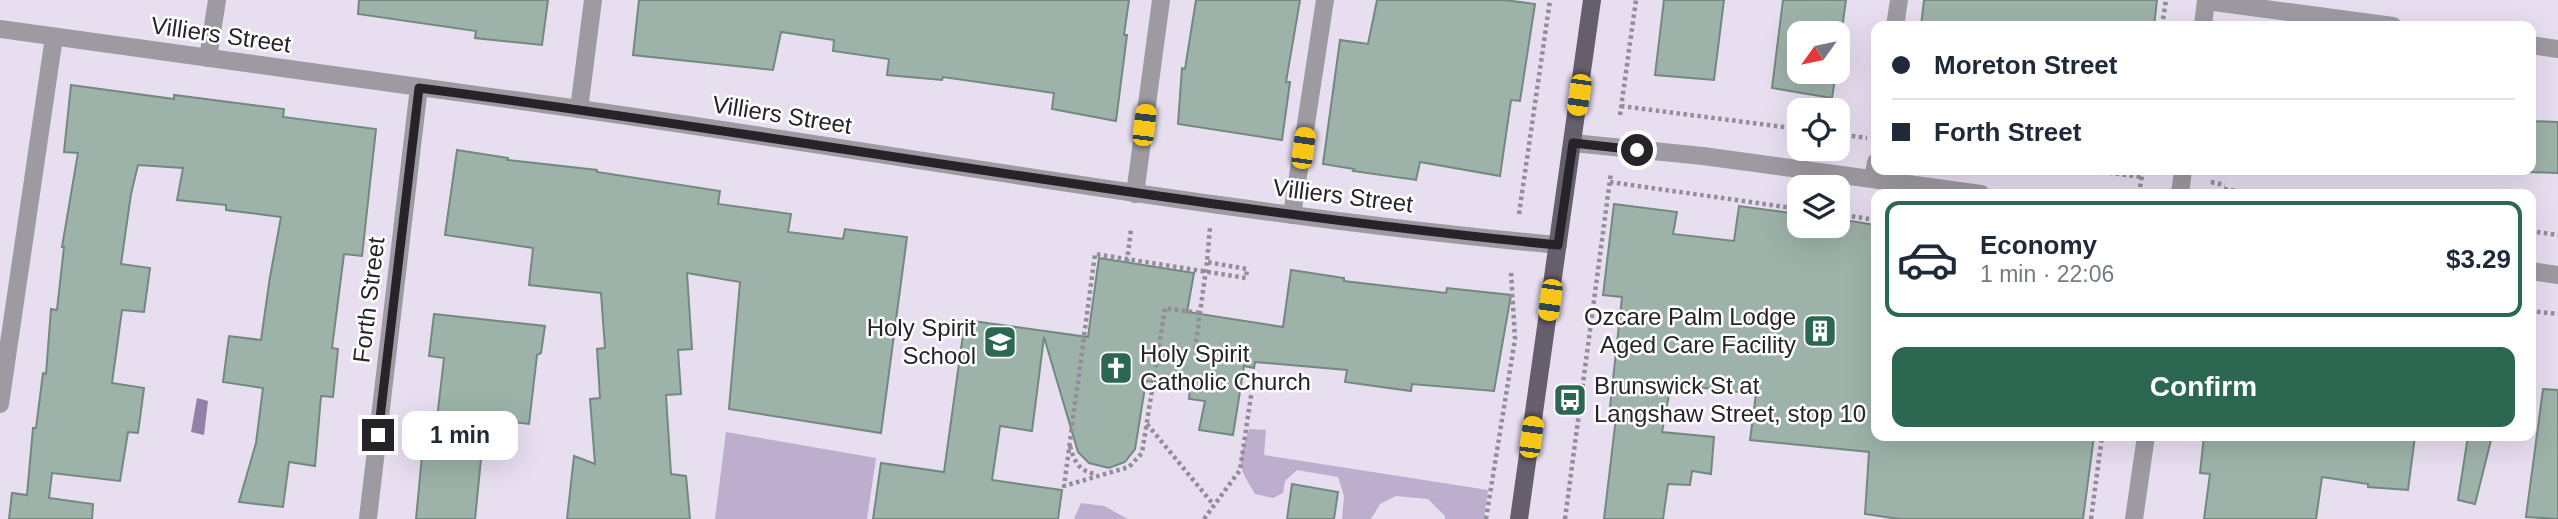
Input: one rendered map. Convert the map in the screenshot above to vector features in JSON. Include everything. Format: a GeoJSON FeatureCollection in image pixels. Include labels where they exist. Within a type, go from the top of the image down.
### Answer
{"type":"FeatureCollection","features":[{"type":"Feature","properties":{"kind":"main road"},"geometry":{"type":"LineString","coordinates":[[1519,519],[1592,0]]}},
{"type":"Feature","properties":{"kind":"street"},"geometry":{"type":"LineString","coordinates":[[208,58],[217,0]]}},
{"type":"Feature","properties":{"kind":"street"},"geometry":{"type":"LineString","coordinates":[[579,109],[593,0]]}},
{"type":"Feature","properties":{"kind":"street"},"geometry":{"type":"LineString","coordinates":[[1135,194],[1161,0]]}},
{"type":"Feature","properties":{"kind":"street"},"geometry":{"type":"LineString","coordinates":[[1293,215],[1325,0]]}},
{"type":"Feature","properties":{"kind":"street"},"geometry":{"type":"LineString","coordinates":[[1896,21],[1899,0]]}},
{"type":"Feature","properties":{"kind":"street"},"geometry":{"type":"LineString","coordinates":[[2204,21],[2206,0],[2357,21]]}},
{"type":"Feature","properties":{"kind":"street","name":"Villiers Street"},"geometry":{"type":"LineString","coordinates":[[0,29],[579,109],[1213,205],[1558,245]]}},
{"type":"Feature","properties":{"kind":"street"},"geometry":{"type":"LineString","coordinates":[[0,404],[54,37]]}},
{"type":"Feature","properties":{"kind":"street"},"geometry":{"type":"LineString","coordinates":[[2536,46],[2558,49]]}},
{"type":"Feature","properties":{"kind":"street","name":"Forth Street"},"geometry":{"type":"LineString","coordinates":[[368,518],[419,88]]}},
{"type":"Feature","properties":{"kind":"street"},"geometry":{"type":"LineString","coordinates":[[1573,143],[1871,170]]}},
{"type":"Feature","properties":{"kind":"street"},"geometry":{"type":"LineString","coordinates":[[1897,175],[1959,189]]}},
{"type":"Feature","properties":{"kind":"street"},"geometry":{"type":"LineString","coordinates":[[2536,272],[2558,275]]}},
{"type":"Feature","properties":{"kind":"street"},"geometry":{"type":"LineString","coordinates":[[2134,519],[2145,441]]}},
{"type":"Feature","properties":{"kind":"path"},"geometry":{"type":"LineString","coordinates":[[1519,214],[1550,0]]}},
{"type":"Feature","properties":{"kind":"path"},"geometry":{"type":"LineString","coordinates":[[1620,115],[1636,0]]}},
{"type":"Feature","properties":{"kind":"path"},"geometry":{"type":"LineString","coordinates":[[2163,21],[2166,0]]}},
{"type":"Feature","properties":{"kind":"path"},"geometry":{"type":"LineString","coordinates":[[1621,106],[1787,127]]}},
{"type":"Feature","properties":{"kind":"path"},"geometry":{"type":"LineString","coordinates":[[1850,136],[1867,138]]}},
{"type":"Feature","properties":{"kind":"path"},"geometry":{"type":"LineString","coordinates":[[1565,519],[1611,172]]}},
{"type":"Feature","properties":{"kind":"path"},"geometry":{"type":"LineString","coordinates":[[2127,175],[2142,177],[2140,187]]}},
{"type":"Feature","properties":{"kind":"path"},"geometry":{"type":"LineString","coordinates":[[1610,182],[1787,207]]}},
{"type":"Feature","properties":{"kind":"path"},"geometry":{"type":"LineString","coordinates":[[2211,182],[2235,189]]}},
{"type":"Feature","properties":{"kind":"path"},"geometry":{"type":"LineString","coordinates":[[1195,349],[1213,205]]}},
{"type":"Feature","properties":{"kind":"path"},"geometry":{"type":"LineString","coordinates":[[1850,216],[1871,219]]}},
{"type":"Feature","properties":{"kind":"path"},"geometry":{"type":"LineString","coordinates":[[1127,260],[1131,229]]}},
{"type":"Feature","properties":{"kind":"path"},"geometry":{"type":"LineString","coordinates":[[2536,232],[2558,235]]}},
{"type":"Feature","properties":{"kind":"path"},"geometry":{"type":"LineString","coordinates":[[1199,313],[1164,308],[1142,453],[1129,467],[1064,486],[1095,254],[1246,278],[1247,269],[1207,262]]}},
{"type":"Feature","properties":{"kind":"path"},"geometry":{"type":"LineString","coordinates":[[1486,519],[1514,339],[1511,272]]}},
{"type":"Feature","properties":{"kind":"path"},"geometry":{"type":"LineString","coordinates":[[2536,312],[2558,314]]}},
{"type":"Feature","properties":{"kind":"path"},"geometry":{"type":"LineString","coordinates":[[1204,519],[1240,470],[1252,389]]}},
{"type":"Feature","properties":{"kind":"path"},"geometry":{"type":"LineString","coordinates":[[1147,424],[1213,504]]}},
{"type":"Feature","properties":{"kind":"path"},"geometry":{"type":"LineString","coordinates":[[2091,519],[2101,441]]}},
{"type":"Feature","properties":{"kind":"path"},"geometry":{"type":"LineString","coordinates":[[1070,443],[1074,462],[1087,473],[1101,475]]}},
{"type":"Feature","properties":{"kind":"shaded area"},"geometry":{"type":"Polygon","coordinates":[[[197,398],[208,401],[204,435],[191,432],[197,398]]]}},
{"type":"Feature","properties":{"kind":"shaded area"},"geometry":{"type":"Polygon","coordinates":[[[1249,429],[1266,430],[1264,455],[1488,490],[1484,519],[1445,519],[1428,499],[1396,496],[1380,504],[1371,519],[1342,519],[1344,496],[1338,477],[1297,470],[1285,481],[1283,493],[1273,498],[1255,494],[1244,476],[1241,463],[1249,429]]]}},
{"type":"Feature","properties":{"kind":"shaded area"},"geometry":{"type":"Polygon","coordinates":[[[726,432],[876,458],[867,519],[715,519],[726,432]]]}},
{"type":"Feature","properties":{"kind":"shaded area"},"geometry":{"type":"Polygon","coordinates":[[[1081,503],[1104,506],[1128,519],[1074,519],[1081,503]]]}},
{"type":"Feature","properties":{"kind":"building"},"geometry":{"type":"Polygon","coordinates":[[[359,0],[548,0],[542,45],[475,38],[476,31],[358,14],[359,0]]]}},
{"type":"Feature","properties":{"kind":"building"},"geometry":{"type":"Polygon","coordinates":[[[639,0],[1129,0],[1116,121],[1052,109],[1054,93],[943,77],[942,80],[887,75],[889,59],[833,51],[834,40],[781,32],[773,70],[633,55],[639,0]]]}},
{"type":"Feature","properties":{"kind":"building"},"geometry":{"type":"Polygon","coordinates":[[[1196,0],[1300,0],[1286,82],[1290,82],[1282,140],[1178,124],[1182,68],[1185,69],[1196,0]]]}},
{"type":"Feature","properties":{"kind":"building"},"geometry":{"type":"Polygon","coordinates":[[[1377,0],[1504,0],[1535,4],[1520,101],[1511,100],[1500,176],[1420,162],[1416,180],[1323,164],[1340,40],[1368,44],[1377,0]]]}},
{"type":"Feature","properties":{"kind":"building"},"geometry":{"type":"Polygon","coordinates":[[[1664,0],[1724,0],[1714,80],[1655,75],[1664,0]]]}},
{"type":"Feature","properties":{"kind":"building"},"geometry":{"type":"Polygon","coordinates":[[[1783,0],[1846,0],[1843,21],[1787,21],[1787,84],[1834,84],[1832,98],[1772,88],[1783,0]]]}},
{"type":"Feature","properties":{"kind":"building"},"geometry":{"type":"Polygon","coordinates":[[[1924,0],[2157,0],[2155,21],[1922,21],[1924,0]]]}},
{"type":"Feature","properties":{"kind":"building"},"geometry":{"type":"Polygon","coordinates":[[[71,85],[174,99],[174,95],[284,109],[283,117],[376,129],[362,256],[344,254],[332,348],[338,349],[333,397],[321,396],[315,466],[289,462],[283,507],[239,502],[256,443],[263,388],[223,382],[229,336],[261,340],[281,217],[226,210],[226,205],[177,200],[183,168],[138,165],[121,264],[150,268],[144,312],[122,310],[112,383],[144,388],[138,433],[128,432],[120,481],[52,473],[49,498],[93,504],[92,519],[9,519],[12,493],[27,495],[33,428],[36,428],[43,373],[46,374],[51,309],[57,310],[62,247],[78,153],[64,152],[71,85]]]}},
{"type":"Feature","properties":{"kind":"building"},"geometry":{"type":"Polygon","coordinates":[[[2536,121],[2558,122],[2558,173],[2536,172],[2536,121]]]}},
{"type":"Feature","properties":{"kind":"building"},"geometry":{"type":"Polygon","coordinates":[[[457,150],[508,158],[507,160],[597,170],[720,191],[718,204],[791,214],[788,232],[843,239],[845,229],[907,237],[881,433],[729,409],[740,282],[687,273],[692,349],[678,350],[681,394],[666,395],[671,474],[686,476],[690,519],[567,519],[574,456],[595,464],[590,399],[600,398],[597,349],[605,348],[601,293],[529,285],[533,248],[445,235],[457,150]]]}},
{"type":"Feature","properties":{"kind":"building"},"geometry":{"type":"Polygon","coordinates":[[[1614,204],[1677,212],[1673,234],[1734,241],[1739,206],[1787,212],[1787,238],[1850,238],[1850,221],[1871,224],[1871,441],[2093,441],[2083,519],[1899,519],[1865,514],[1869,452],[1750,440],[1756,394],[1671,384],[1662,432],[1714,437],[1711,474],[1692,471],[1690,485],[1668,484],[1663,519],[1604,519],[1617,409],[1610,407],[1622,297],[1603,295],[1614,204]]]}},
{"type":"Feature","properties":{"kind":"building"},"geometry":{"type":"Polygon","coordinates":[[[1099,258],[1194,273],[1187,312],[1283,327],[1291,270],[1344,278],[1344,281],[1446,293],[1447,288],[1511,295],[1494,391],[1412,384],[1411,391],[1345,382],[1347,370],[1255,362],[1254,368],[1244,366],[1233,435],[1199,430],[1205,401],[1189,399],[1190,387],[1146,381],[1135,449],[1125,462],[1109,468],[1089,463],[1078,452],[1044,337],[1032,431],[1000,426],[992,480],[1062,490],[1058,519],[873,519],[881,463],[944,472],[965,320],[1088,337],[1099,258]]]}},
{"type":"Feature","properties":{"kind":"building"},"geometry":{"type":"Polygon","coordinates":[[[434,314],[545,326],[541,353],[537,355],[529,424],[485,419],[475,519],[416,519],[424,435],[435,436],[444,358],[429,356],[434,314]]]}},
{"type":"Feature","properties":{"kind":"building"},"geometry":{"type":"Polygon","coordinates":[[[2543,389],[2558,390],[2558,519],[2526,517],[2543,389]]]}},
{"type":"Feature","properties":{"kind":"building"},"geometry":{"type":"Polygon","coordinates":[[[2203,441],[2414,441],[2408,490],[2368,487],[2368,484],[2322,477],[2316,519],[2204,519],[2210,474],[2200,473],[2203,441]]]}},
{"type":"Feature","properties":{"kind":"building"},"geometry":{"type":"Polygon","coordinates":[[[2467,441],[2491,441],[2475,504],[2458,500],[2467,441]]]}},
{"type":"Feature","properties":{"kind":"building"},"geometry":{"type":"Polygon","coordinates":[[[1292,484],[1338,492],[1334,519],[1287,519],[1292,484]]]}},
{"type":"Feature","properties":{"kind":"place","name":"Ozcare Palm Lodge Aged Care Facility"},"geometry":{"type":"Point","coordinates":[1820,331]}},
{"type":"Feature","properties":{"kind":"place","name":"Holy Spirit School"},"geometry":{"type":"Point","coordinates":[1000,342]}},
{"type":"Feature","properties":{"kind":"place","name":"Holy Spirit Catholic Church"},"geometry":{"type":"Point","coordinates":[1116,368]}},
{"type":"Feature","properties":{"kind":"place","name":"Brunswick St at Langshaw Street, stop 10"},"geometry":{"type":"Point","coordinates":[1570,400]}},
{"type":"Feature","properties":{"kind":"route"},"geometry":{"type":"LineString","coordinates":[[378,435],[419,88],[579,109],[1213,205],[1558,245],[1573,143],[1637,150]]}}]}
